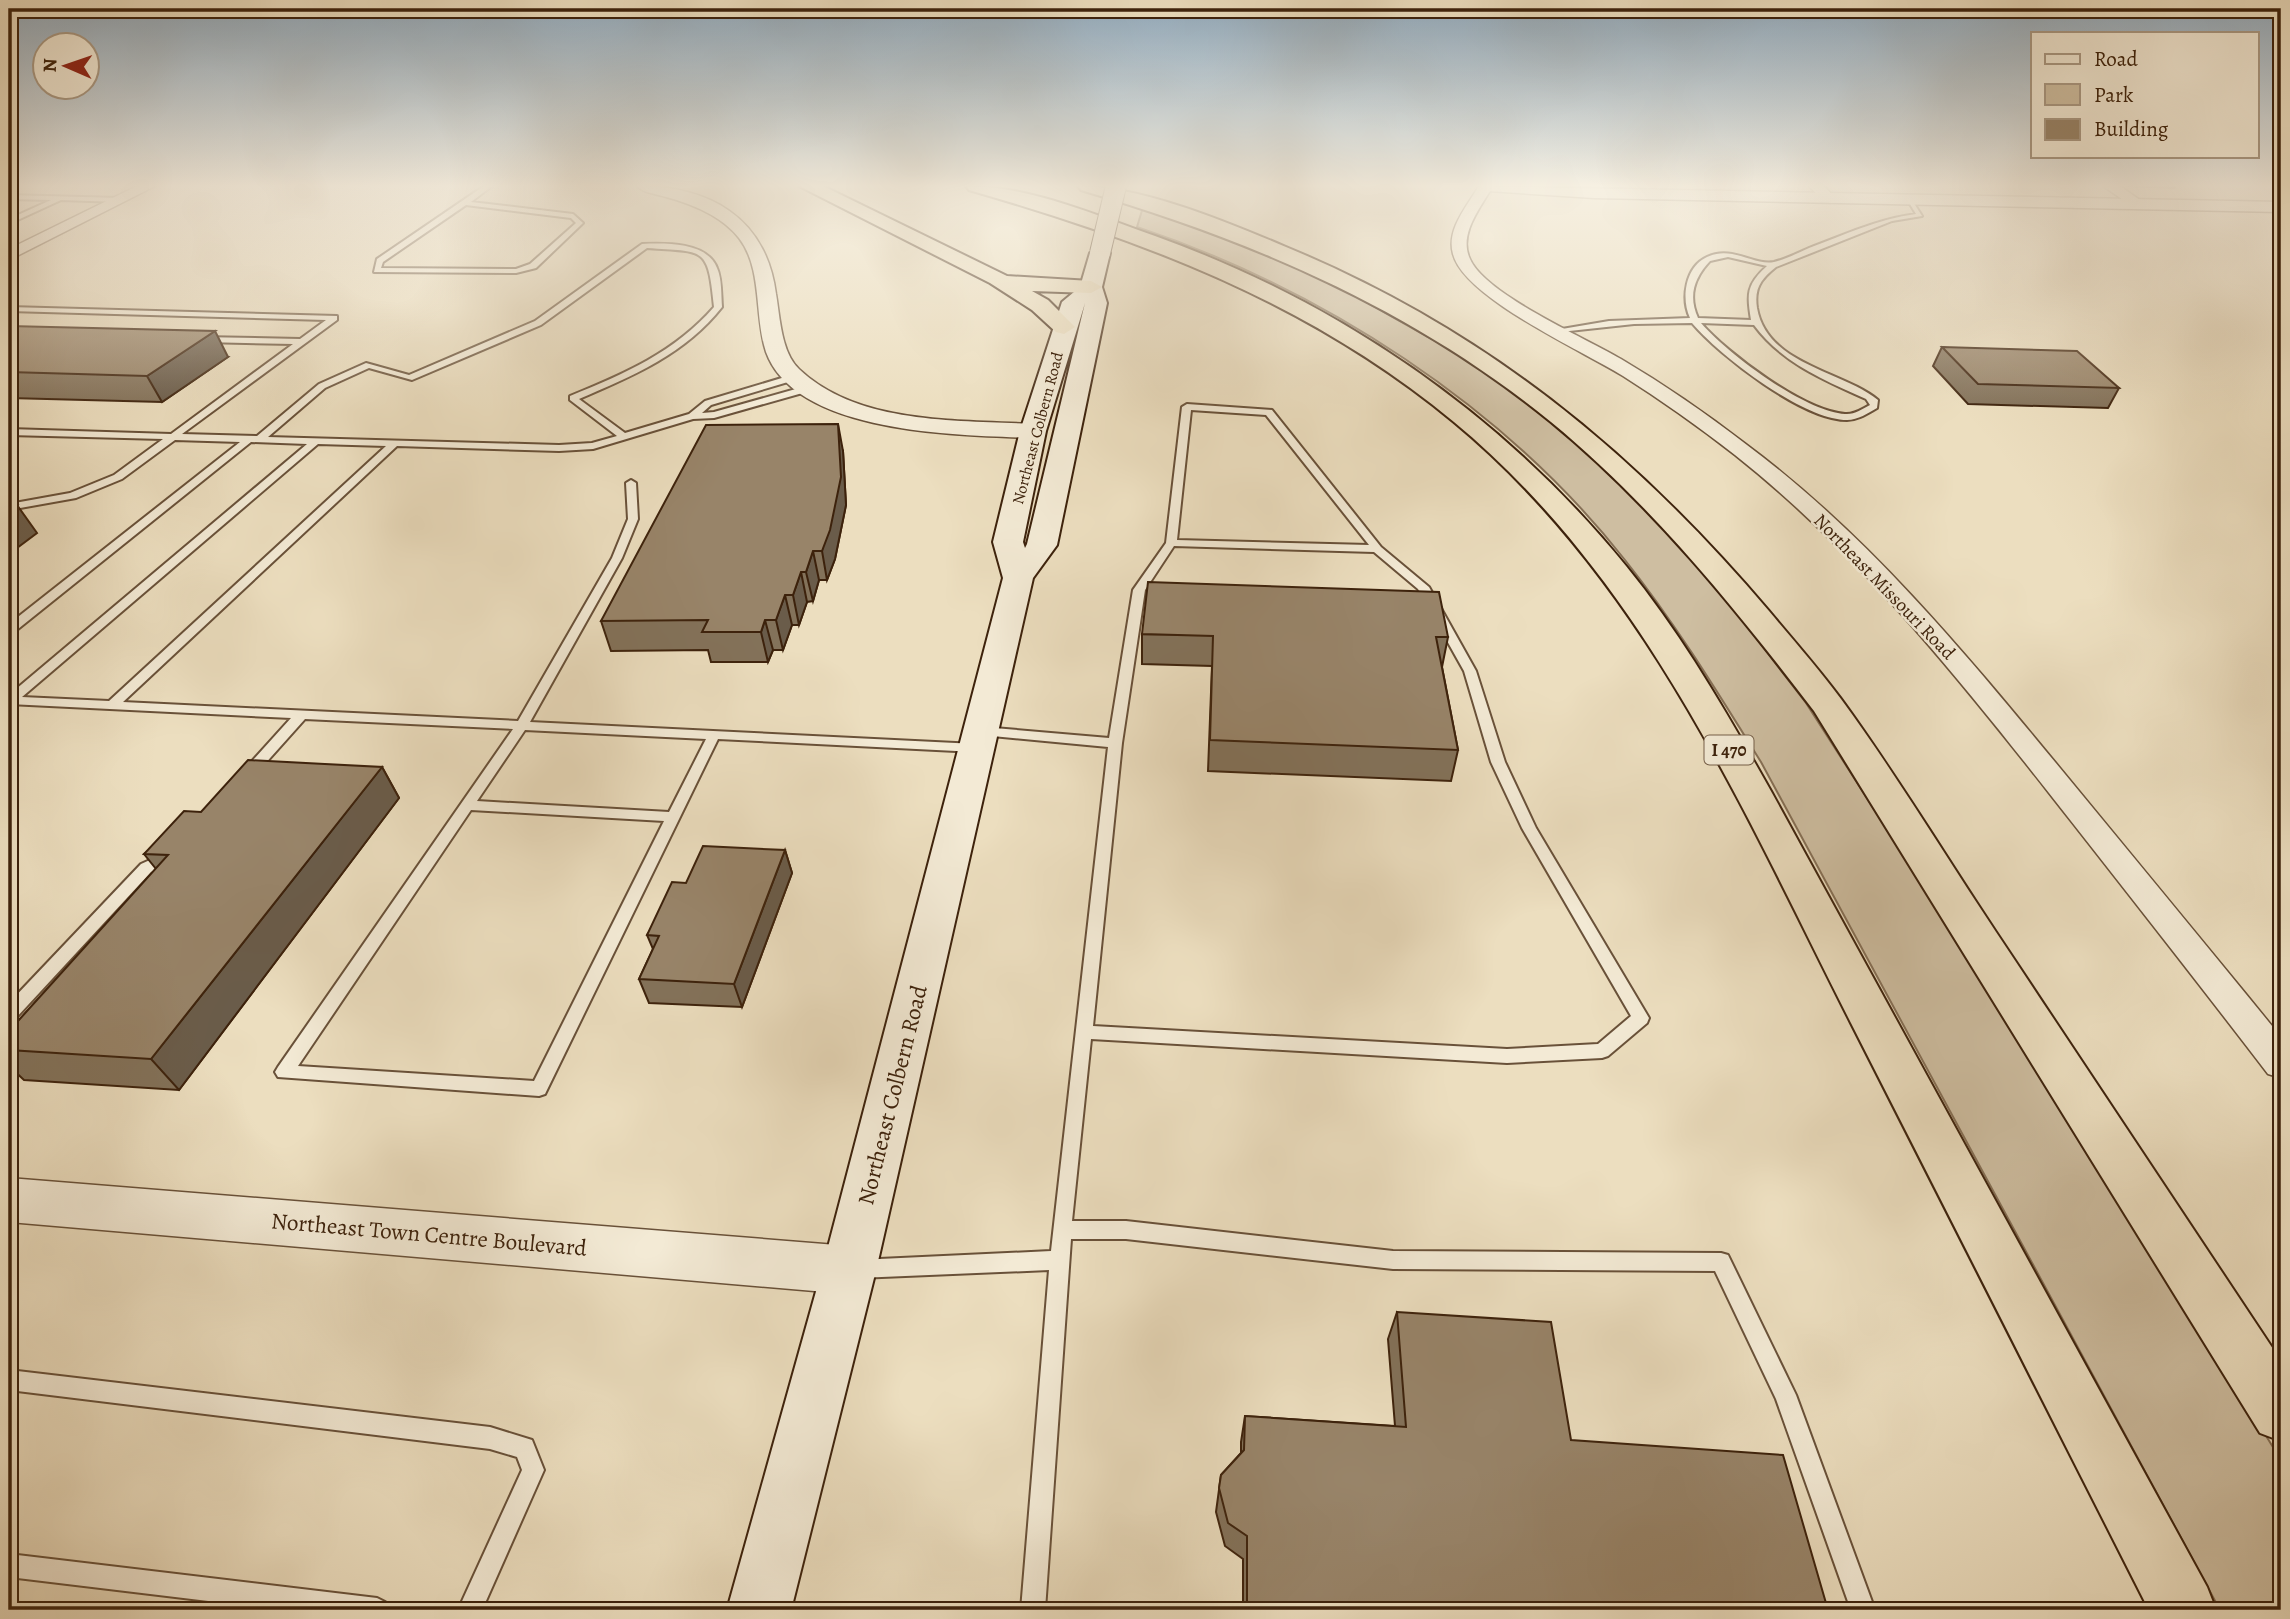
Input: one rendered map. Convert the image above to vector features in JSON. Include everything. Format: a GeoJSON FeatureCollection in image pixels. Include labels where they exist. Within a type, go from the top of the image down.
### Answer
{"type":"FeatureCollection","features":[{"type":"Feature","properties":{"kind":"highway"},"geometry":{"type":"LineString","coordinates":[[962,262],[1040,305],[1064,327]]}},
{"type":"Feature","properties":{"kind":"highway","name":"I 470"},"geometry":{"type":"LineString","coordinates":[[1208,262],[1264,286],[1330,323],[1391,361],[1462,413],[1536,482],[1609,565],[1684,669],[1770,824],[2184,1610]]}},
{"type":"Feature","properties":{"kind":"highway"},"geometry":{"type":"LineString","coordinates":[[1297,262],[1421,324],[1514,382],[1594,445],[1665,514],[1745,599],[1828,706],[2281,1412]]}},
{"type":"Feature","properties":{"kind":"highway"},"geometry":{"type":"LineString","coordinates":[[997,279],[1032,286],[1091,287]]}},
{"type":"Feature","properties":{"kind":"main road","name":"Northeast Colbern Road"},"geometry":{"type":"LineString","coordinates":[[760,1610],[849,1270],[1018,578],[1042,545],[1096,303],[1091,287],[1098,262]]}},
{"type":"Feature","properties":{"kind":"main road","name":"Northeast Colbern Road"},"geometry":{"type":"LineString","coordinates":[[1018,578],[1008,542],[1033,431],[1073,302],[1091,287]]}},
{"type":"Feature","properties":{"kind":"street"},"geometry":{"type":"LineString","coordinates":[[759,262],[773,339],[781,361],[802,383],[868,413],[916,422],[1033,431]]}},
{"type":"Feature","properties":{"kind":"street","name":"Northeast Missouri Road"},"geometry":{"type":"LineString","coordinates":[[1463,262],[1469,272],[1487,288],[1560,330],[1707,424],[1784,485],[1865,559],[1962,666],[2281,1063]]}},
{"type":"Feature","properties":{"kind":"street","name":"Northeast Town Centre Boulevard"},"geometry":{"type":"LineString","coordinates":[[9,1200],[849,1270]]}},
{"type":"Feature","properties":{"kind":"lane"},"geometry":{"type":"LineString","coordinates":[[380,262],[377,270],[516,271],[533,266],[538,262]]}},
{"type":"Feature","properties":{"kind":"lane"},"geometry":{"type":"LineString","coordinates":[[9,630],[322,386],[369,365],[409,378],[538,323],[623,262]]}},
{"type":"Feature","properties":{"kind":"lane"},"geometry":{"type":"LineString","coordinates":[[624,436],[573,398],[666,357],[703,327],[718,307],[714,270],[709,262]]}},
{"type":"Feature","properties":{"kind":"lane"},"geometry":{"type":"LineString","coordinates":[[1706,262],[1689,284],[1689,309],[1725,353],[1754,374],[1822,411],[1847,417],[1858,415],[1874,406],[1875,402],[1869,397],[1819,374],[1780,349],[1756,323],[1750,293],[1757,278],[1782,262]]}},
{"type":"Feature","properties":{"kind":"lane"},"geometry":{"type":"LineString","coordinates":[[1757,262],[1773,265]]}},
{"type":"Feature","properties":{"kind":"lane"},"geometry":{"type":"LineString","coordinates":[[9,309],[334,318],[176,437],[118,477],[95,488],[48,502],[9,507]]}},
{"type":"Feature","properties":{"kind":"lane"},"geometry":{"type":"LineString","coordinates":[[1560,330],[1600,323],[1697,320],[1756,323]]}},
{"type":"Feature","properties":{"kind":"lane"},"geometry":{"type":"LineString","coordinates":[[196,339],[303,342]]}},
{"type":"Feature","properties":{"kind":"lane"},"geometry":{"type":"LineString","coordinates":[[692,416],[708,403],[802,383]]}},
{"type":"Feature","properties":{"kind":"lane"},"geometry":{"type":"LineString","coordinates":[[9,432],[393,445],[559,448],[593,446],[692,416],[714,415],[802,383]]}},
{"type":"Feature","properties":{"kind":"lane"},"geometry":{"type":"LineString","coordinates":[[1033,1610],[1059,1260],[1115,743],[1145,590],[1171,543],[1187,407],[1269,412],[1377,549],[1423,587],[1421,596],[1470,671],[1498,762],[1529,828],[1641,1018],[1602,1051],[1507,1056],[1084,1032]]}},
{"type":"Feature","properties":{"kind":"lane"},"geometry":{"type":"LineString","coordinates":[[9,700],[315,442]]}},
{"type":"Feature","properties":{"kind":"lane"},"geometry":{"type":"LineString","coordinates":[[112,705],[393,445]]}},
{"type":"Feature","properties":{"kind":"lane"},"geometry":{"type":"LineString","coordinates":[[631,483],[633,519],[617,558],[522,725],[284,1072],[539,1089],[714,735]]}},
{"type":"Feature","properties":{"kind":"lane"},"geometry":{"type":"LineString","coordinates":[[1171,543],[1377,549]]}},
{"type":"Feature","properties":{"kind":"lane"},"geometry":{"type":"LineString","coordinates":[[9,700],[714,735],[1115,743]]}},
{"type":"Feature","properties":{"kind":"lane"},"geometry":{"type":"LineString","coordinates":[[241,782],[302,714]]}},
{"type":"Feature","properties":{"kind":"lane"},"geometry":{"type":"LineString","coordinates":[[467,805],[674,817]]}},
{"type":"Feature","properties":{"kind":"lane"},"geometry":{"type":"LineString","coordinates":[[9,1014],[146,868],[181,850]]}},
{"type":"Feature","properties":{"kind":"lane"},"geometry":{"type":"LineString","coordinates":[[1062,1230],[1126,1230],[1393,1260],[1721,1262],[1785,1395],[1863,1610]]}},
{"type":"Feature","properties":{"kind":"lane"},"geometry":{"type":"LineString","coordinates":[[849,1270],[1059,1260]]}},
{"type":"Feature","properties":{"kind":"lane"},"geometry":{"type":"LineString","coordinates":[[9,1380],[489,1438],[524,1448],[533,1470],[470,1610]]}},
{"type":"Feature","properties":{"kind":"lane"},"geometry":{"type":"LineString","coordinates":[[9,1565],[377,1610]]}},
{"type":"Feature","properties":{"kind":"green space"},"geometry":{"type":"Polygon","coordinates":[[[1225,262],[1284,262],[1334,284],[1463,357],[1535,408],[1613,476],[1706,573],[1806,703],[1960,943],[2281,1460],[2281,1610],[2220,1610],[1761,762],[1713,685],[1644,584],[1577,504],[1524,452],[1466,403],[1405,359],[1341,319],[1225,262]]]}},
{"type":"Feature","properties":{"kind":"building"},"geometry":{"type":"Polygon","coordinates":[[[9,326],[215,331],[147,376],[9,372],[9,326]]]}},
{"type":"Feature","properties":{"kind":"building"},"geometry":{"type":"Polygon","coordinates":[[[1942,347],[2077,351],[2119,388],[1978,384],[1942,347]]]}},
{"type":"Feature","properties":{"kind":"building"},"geometry":{"type":"Polygon","coordinates":[[[838,424],[841,477],[830,530],[822,551],[813,551],[806,572],[801,572],[793,595],[785,595],[776,620],[765,620],[761,632],[702,632],[708,620],[601,621],[706,425],[838,424]]]}},
{"type":"Feature","properties":{"kind":"building"},"geometry":{"type":"Polygon","coordinates":[[[1148,582],[1439,592],[1448,637],[1436,637],[1458,750],[1210,740],[1213,636],[1142,634],[1148,582]]]}},
{"type":"Feature","properties":{"kind":"building"},"geometry":{"type":"Polygon","coordinates":[[[248,760],[382,767],[151,1059],[9,1050],[9,1031],[168,855],[144,854],[184,811],[201,812],[248,760]]]}},
{"type":"Feature","properties":{"kind":"building"},"geometry":{"type":"Polygon","coordinates":[[[703,846],[785,850],[734,984],[639,979],[659,936],[647,935],[672,882],[686,883],[703,846]]]}},
{"type":"Feature","properties":{"kind":"building"},"geometry":{"type":"Polygon","coordinates":[[[1397,1312],[1551,1322],[1571,1440],[1783,1455],[1828,1610],[1247,1610],[1247,1536],[1228,1523],[1219,1488],[1221,1475],[1244,1450],[1245,1416],[1406,1427],[1397,1312]]]}}]}
